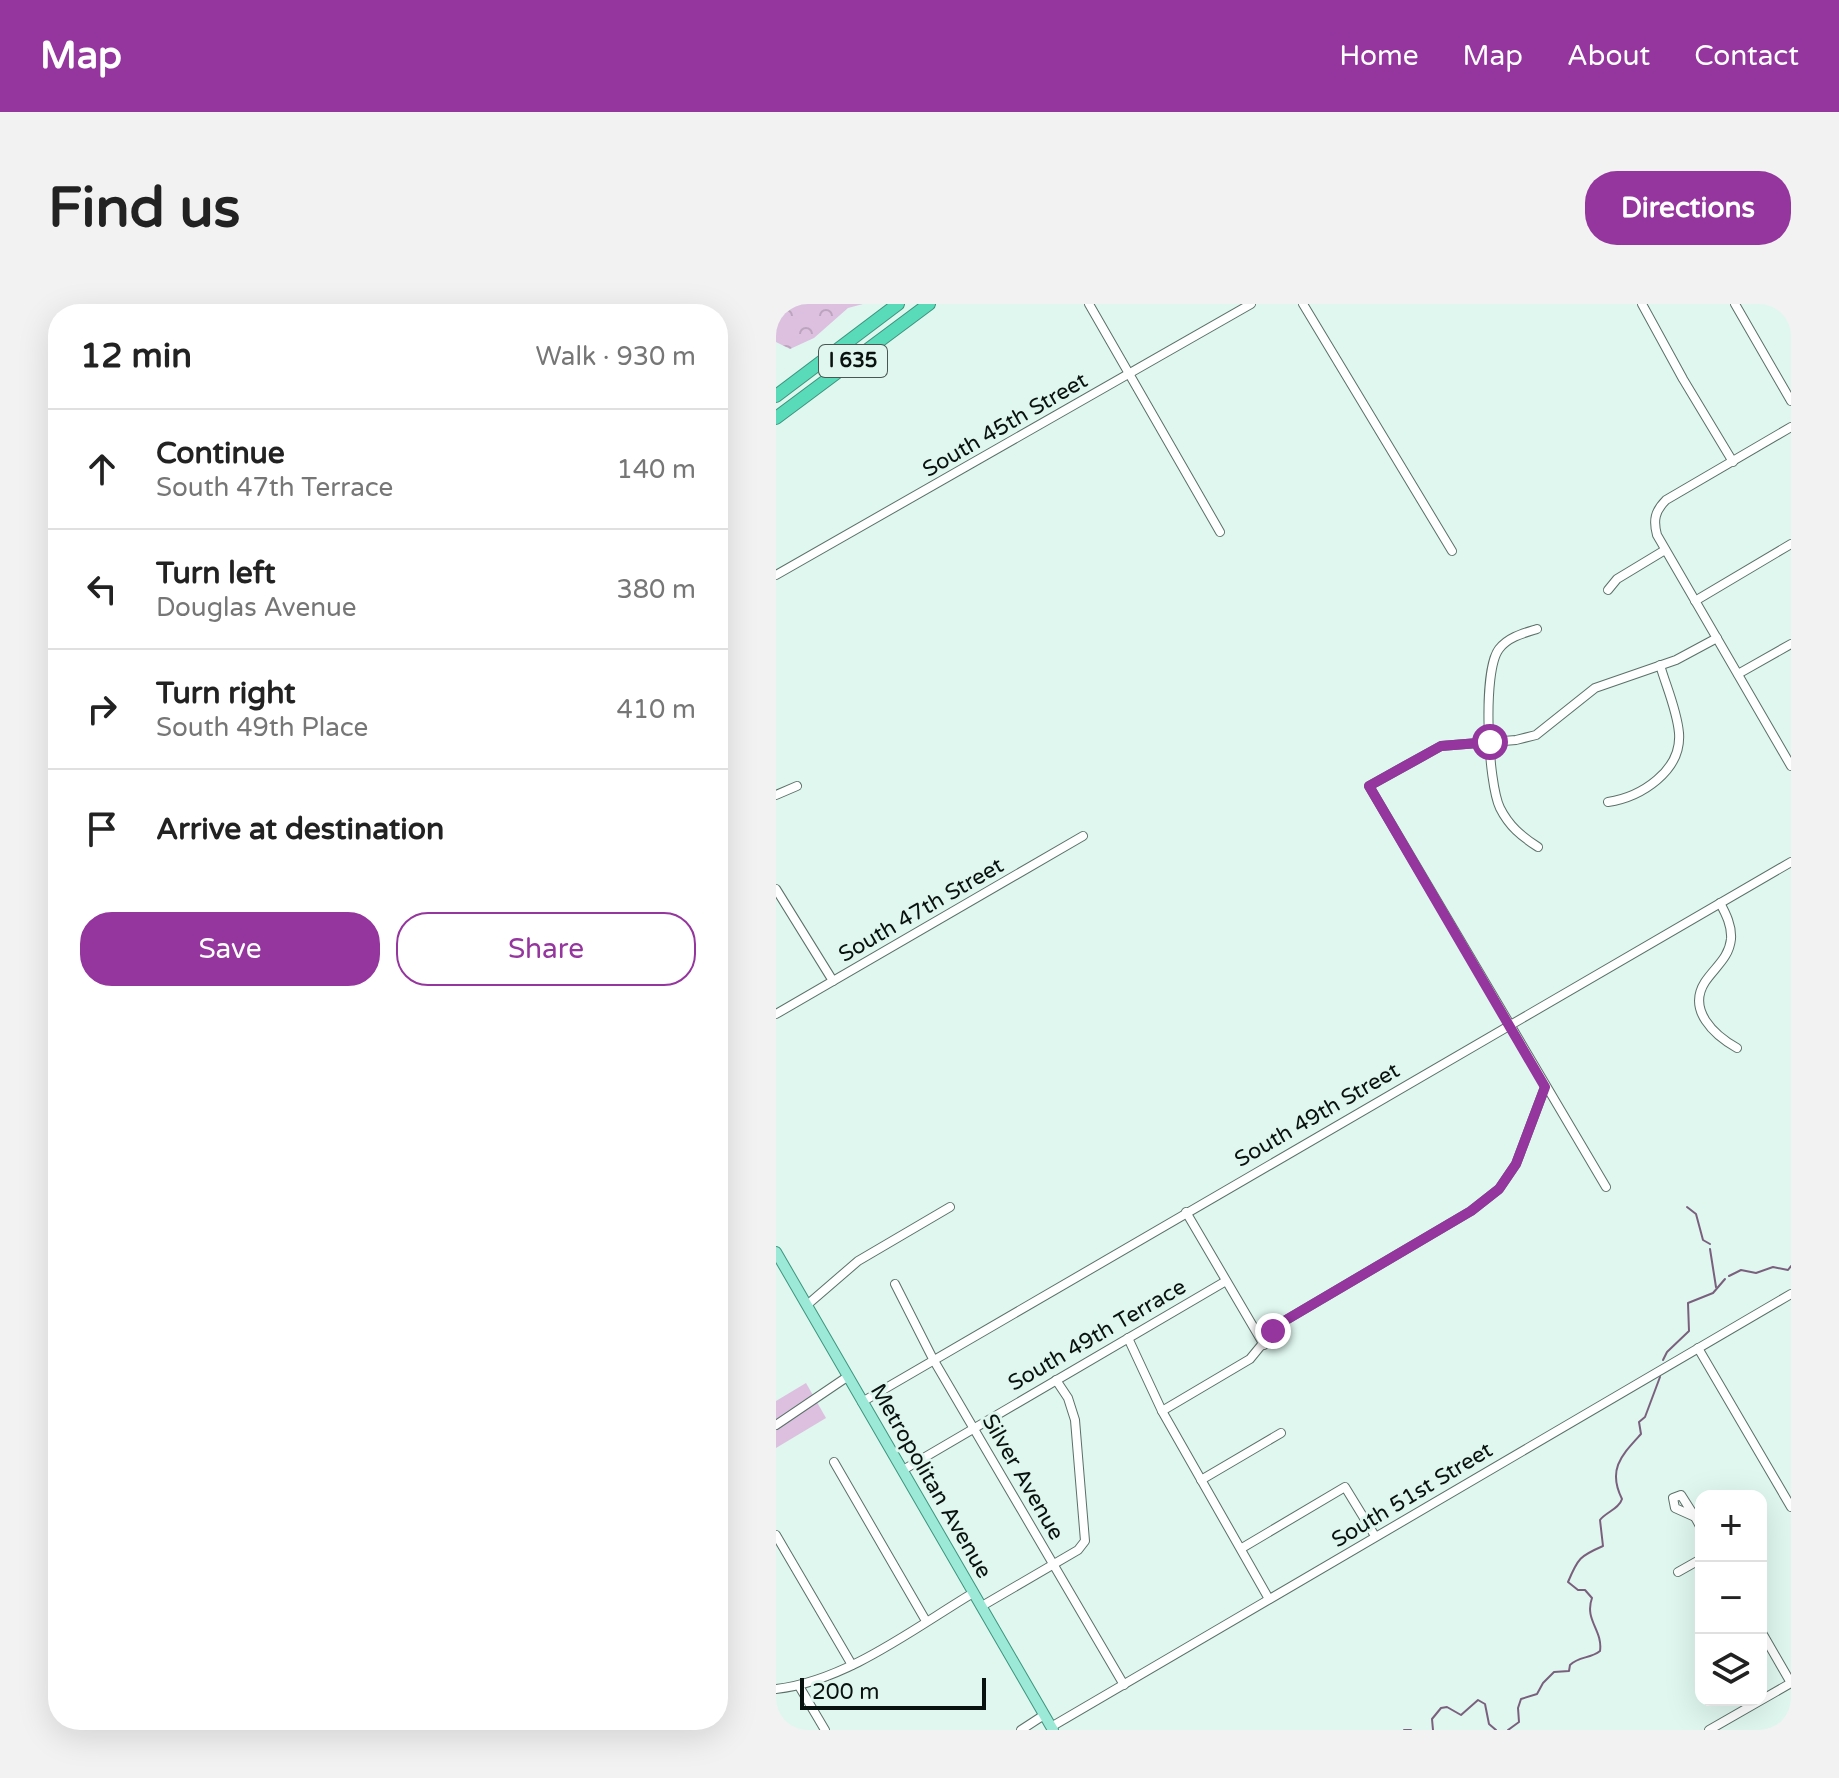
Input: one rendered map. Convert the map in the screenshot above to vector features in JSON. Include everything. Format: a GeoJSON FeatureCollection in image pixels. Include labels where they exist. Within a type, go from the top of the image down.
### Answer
{"type":"FeatureCollection","features":[{"type":"Feature","properties":{"kind":"highway","name":"I 635"},"geometry":{"type":"LineString","coordinates":[[776,396],[898,304]]}},
{"type":"Feature","properties":{"kind":"highway","name":"I 635"},"geometry":{"type":"LineString","coordinates":[[776,418],[929,304]]}},
{"type":"Feature","properties":{"kind":"main road","name":"Metropolitan Avenue"},"geometry":{"type":"LineString","coordinates":[[776,1252],[1052,1729]]}},
{"type":"Feature","properties":{"kind":"street"},"geometry":{"type":"LineString","coordinates":[[1089,304],[1220,532]]}},
{"type":"Feature","properties":{"kind":"street","name":"South 45th Street"},"geometry":{"type":"LineString","coordinates":[[776,575],[1251,304]]}},
{"type":"Feature","properties":{"kind":"street"},"geometry":{"type":"LineString","coordinates":[[1303,304],[1452,551]]}},
{"type":"Feature","properties":{"kind":"street"},"geometry":{"type":"LineString","coordinates":[[1642,304],[1733,462]]}},
{"type":"Feature","properties":{"kind":"street"},"geometry":{"type":"LineString","coordinates":[[1735,304],[1791,401]]}},
{"type":"Feature","properties":{"kind":"street"},"geometry":{"type":"LineString","coordinates":[[1789,759],[1665,550],[1654,526],[1656,511],[1666,500],[1791,427]]}},
{"type":"Feature","properties":{"kind":"street"},"geometry":{"type":"LineString","coordinates":[[1695,601],[1791,544]]}},
{"type":"Feature","properties":{"kind":"street"},"geometry":{"type":"LineString","coordinates":[[1608,590],[1617,579],[1665,550]]}},
{"type":"Feature","properties":{"kind":"street"},"geometry":{"type":"LineString","coordinates":[[1537,629],[1517,635],[1506,643],[1494,659],[1489,683],[1493,779],[1500,807],[1512,828],[1538,847]]}},
{"type":"Feature","properties":{"kind":"street"},"geometry":{"type":"LineString","coordinates":[[1606,1187],[1369,786],[1441,746],[1516,740],[1536,735],[1595,688],[1676,660],[1717,638]]}},
{"type":"Feature","properties":{"kind":"street"},"geometry":{"type":"LineString","coordinates":[[1738,674],[1791,644]]}},
{"type":"Feature","properties":{"kind":"street"},"geometry":{"type":"LineString","coordinates":[[1608,802],[1621,800],[1655,783],[1677,750],[1679,735],[1675,713],[1660,665]]}},
{"type":"Feature","properties":{"kind":"street"},"geometry":{"type":"LineString","coordinates":[[776,795],[797,786]]}},
{"type":"Feature","properties":{"kind":"street","name":"South 47th Street"},"geometry":{"type":"LineString","coordinates":[[776,1014],[1083,836]]}},
{"type":"Feature","properties":{"kind":"street","name":"South 49th Street"},"geometry":{"type":"LineString","coordinates":[[862,1402],[1791,862]]}},
{"type":"Feature","properties":{"kind":"street"},"geometry":{"type":"LineString","coordinates":[[776,889],[833,981]]}},
{"type":"Feature","properties":{"kind":"street"},"geometry":{"type":"LineString","coordinates":[[1720,903],[1730,926],[1730,945],[1725,957],[1704,984],[1699,1002],[1702,1015],[1712,1029],[1737,1048]]}},
{"type":"Feature","properties":{"kind":"street"},"geometry":{"type":"LineString","coordinates":[[1162,1411],[1250,1359],[1286,1320],[1471,1211],[1499,1189],[1516,1164],[1545,1087]]}},
{"type":"Feature","properties":{"kind":"street"},"geometry":{"type":"LineString","coordinates":[[807,1305],[858,1261],[950,1207]]}},
{"type":"Feature","properties":{"kind":"street"},"geometry":{"type":"LineString","coordinates":[[1186,1212],[1264,1345]]}},
{"type":"Feature","properties":{"kind":"street","name":"South 49th Terrace"},"geometry":{"type":"LineString","coordinates":[[903,1470],[1226,1281]]}},
{"type":"Feature","properties":{"kind":"street","name":"Silver Avenue"},"geometry":{"type":"LineString","coordinates":[[895,1284],[933,1359],[1124,1685]]}},
{"type":"Feature","properties":{"kind":"street","name":"South 51st Street"},"geometry":{"type":"LineString","coordinates":[[1052,1729],[1375,1536],[1791,1294]]}},
{"type":"Feature","properties":{"kind":"street"},"geometry":{"type":"LineString","coordinates":[[1128,1338],[1162,1411],[1269,1599]]}},
{"type":"Feature","properties":{"kind":"street"},"geometry":{"type":"LineString","coordinates":[[1698,1348],[1791,1507]]}},
{"type":"Feature","properties":{"kind":"street"},"geometry":{"type":"LineString","coordinates":[[776,1425],[847,1377]]}},
{"type":"Feature","properties":{"kind":"street"},"geometry":{"type":"LineString","coordinates":[[982,1606],[1078,1550],[1085,1541],[1075,1420],[1068,1398],[1056,1380]]}},
{"type":"Feature","properties":{"kind":"street"},"geometry":{"type":"LineString","coordinates":[[1201,1480],[1281,1433]]}},
{"type":"Feature","properties":{"kind":"street"},"geometry":{"type":"LineString","coordinates":[[834,1462],[926,1621]]}},
{"type":"Feature","properties":{"kind":"street"},"geometry":{"type":"LineString","coordinates":[[1242,1548],[1345,1487],[1375,1536]]}},
{"type":"Feature","properties":{"kind":"street"},"geometry":{"type":"LineString","coordinates":[[776,1535],[852,1665]]}},
{"type":"Feature","properties":{"kind":"street"},"geometry":{"type":"LineString","coordinates":[[1678,1572],[1696,1562]]}},
{"type":"Feature","properties":{"kind":"street"},"geometry":{"type":"LineString","coordinates":[[776,1689],[799,1686],[852,1665],[973,1593]]}},
{"type":"Feature","properties":{"kind":"street"},"geometry":{"type":"LineString","coordinates":[[1709,1730],[1791,1683],[1763,1634]]}},
{"type":"Feature","properties":{"kind":"street"},"geometry":{"type":"LineString","coordinates":[[799,1686],[825,1730]]}},
{"type":"Feature","properties":{"kind":"street"},"geometry":{"type":"LineString","coordinates":[[1021,1730],[1044,1715]]}},
{"type":"Feature","properties":{"kind":"green space"},"geometry":{"type":"Polygon","coordinates":[[[776,304],[863,304],[848,308],[814,338],[790,349],[776,342],[776,304]]]}},
{"type":"Feature","properties":{"kind":"green space"},"geometry":{"type":"Polygon","coordinates":[[[806,1383],[826,1418],[776,1448],[776,1401],[806,1383]]]}},
{"type":"Feature","properties":{"kind":"waterway"},"geometry":{"type":"LineString","coordinates":[[1687,1207],[1696,1214],[1703,1240],[1710,1244]]}},
{"type":"Feature","properties":{"kind":"waterway"},"geometry":{"type":"LineString","coordinates":[[1710,1249],[1716,1287]]}},
{"type":"Feature","properties":{"kind":"waterway"},"geometry":{"type":"LineString","coordinates":[[1729,1276],[1741,1270],[1756,1273],[1773,1267],[1788,1270],[1791,1266]]}},
{"type":"Feature","properties":{"kind":"waterway"},"geometry":{"type":"LineString","coordinates":[[1663,1360],[1689,1331],[1688,1303],[1713,1293],[1725,1279]]}},
{"type":"Feature","properties":{"kind":"waterway"},"geometry":{"type":"LineString","coordinates":[[1508,1730],[1519,1722],[1521,1699],[1537,1694],[1554,1672],[1569,1671],[1573,1662],[1600,1651],[1599,1637],[1590,1613],[1592,1598],[1585,1590],[1578,1590],[1568,1582],[1581,1559],[1603,1546],[1600,1520],[1622,1499],[1616,1471],[1641,1434],[1639,1422],[1645,1417],[1660,1377]]}},
{"type":"Feature","properties":{"kind":"waterway"},"geometry":{"type":"LineString","coordinates":[[1433,1730],[1432,1719],[1441,1708],[1447,1707],[1461,1715],[1478,1700],[1485,1704],[1489,1724],[1496,1730]]}},
{"type":"Feature","properties":{"kind":"waterway"},"geometry":{"type":"LineString","coordinates":[[1404,1730],[1411,1730]]}},
{"type":"Feature","properties":{"kind":"route"},"geometry":{"type":"LineString","coordinates":[[1273,1331],[1286,1320],[1471,1211],[1499,1189],[1516,1164],[1545,1087],[1369,786],[1441,746],[1490,742]]}}]}
